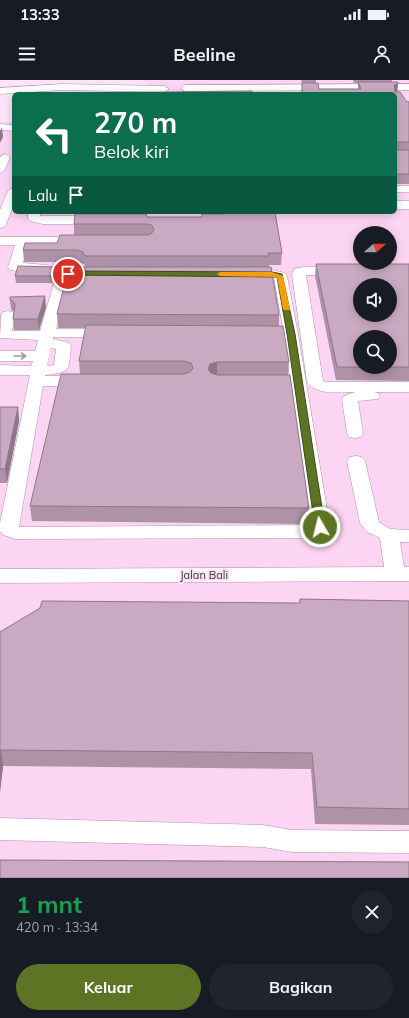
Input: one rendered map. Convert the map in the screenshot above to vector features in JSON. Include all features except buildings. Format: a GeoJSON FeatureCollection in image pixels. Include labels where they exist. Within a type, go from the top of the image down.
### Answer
{"type":"FeatureCollection","features":[{"type":"Feature","properties":{"kind":"street"},"geometry":{"type":"LineString","coordinates":[[0,88],[6,87],[2,80]]}},
{"type":"Feature","properties":{"kind":"street"},"geometry":{"type":"LineString","coordinates":[[33,80],[42,85]]}},
{"type":"Feature","properties":{"kind":"street"},"geometry":{"type":"LineString","coordinates":[[356,82],[394,82],[398,87]]}},
{"type":"Feature","properties":{"kind":"street"},"geometry":{"type":"LineString","coordinates":[[0,92],[42,85],[174,89],[267,83],[321,83],[409,87]]}},
{"type":"Feature","properties":{"kind":"street"},"geometry":{"type":"LineString","coordinates":[[163,92],[174,89]]}},
{"type":"Feature","properties":{"kind":"street"},"geometry":{"type":"LineString","coordinates":[[0,128],[12,128]]}},
{"type":"Feature","properties":{"kind":"street"},"geometry":{"type":"LineString","coordinates":[[0,170],[5,157]]}},
{"type":"Feature","properties":{"kind":"street"},"geometry":{"type":"LineString","coordinates":[[397,189],[409,189]]}},
{"type":"Feature","properties":{"kind":"street"},"geometry":{"type":"LineString","coordinates":[[0,191],[12,191]]}},
{"type":"Feature","properties":{"kind":"street"},"geometry":{"type":"LineString","coordinates":[[0,224],[12,196]]}},
{"type":"Feature","properties":{"kind":"street"},"geometry":{"type":"LineString","coordinates":[[397,197],[409,197]]}},
{"type":"Feature","properties":{"kind":"street"},"geometry":{"type":"LineString","coordinates":[[397,206],[409,206]]}},
{"type":"Feature","properties":{"kind":"street"},"geometry":{"type":"LineString","coordinates":[[34,214],[34,218],[43,220],[114,220]]}},
{"type":"Feature","properties":{"kind":"street"},"geometry":{"type":"LineString","coordinates":[[0,242],[92,241]]}},
{"type":"Feature","properties":{"kind":"street"},"geometry":{"type":"LineString","coordinates":[[22,242],[15,266],[18,268],[274,267]]}},
{"type":"Feature","properties":{"kind":"street"},"geometry":{"type":"LineString","coordinates":[[356,271],[299,272],[315,382],[325,387],[409,388]]}},
{"type":"Feature","properties":{"kind":"street"},"geometry":{"type":"LineString","coordinates":[[66,274],[277,275],[281,277],[283,334],[320,527],[314,532],[16,533],[10,531],[9,526],[42,353],[63,276],[66,274]]}},
{"type":"Feature","properties":{"kind":"street"},"geometry":{"type":"LineString","coordinates":[[8,315],[4,335],[98,381]]}},
{"type":"Feature","properties":{"kind":"street"},"geometry":{"type":"LineString","coordinates":[[0,370],[42,353],[118,333]]}},
{"type":"Feature","properties":{"kind":"street"},"geometry":{"type":"LineString","coordinates":[[0,356],[42,353]]}},
{"type":"Feature","properties":{"kind":"street"},"geometry":{"type":"LineString","coordinates":[[355,433],[349,401],[350,399],[357,396],[409,396]]}},
{"type":"Feature","properties":{"kind":"street"},"geometry":{"type":"LineString","coordinates":[[356,461],[370,523],[396,561]]}},
{"type":"Feature","properties":{"kind":"street","name":"Jalan Bali"},"geometry":{"type":"LineString","coordinates":[[0,576],[396,561],[409,536]]}},
{"type":"Feature","properties":{"kind":"street"},"geometry":{"type":"LineString","coordinates":[[0,829],[255,836],[292,841],[409,842]]}},
{"type":"Feature","properties":{"kind":"street"},"geometry":{"type":"LineString","coordinates":[[337,865],[409,865]]}},
{"type":"Feature","properties":{"kind":"shaded area"},"geometry":{"type":"Polygon","coordinates":[[[142,80],[409,80],[409,878],[0,878],[0,122],[12,122],[12,214],[397,214],[397,92],[62,92],[153,89],[142,80]]]}},
{"type":"Feature","properties":{"kind":"slow traffic"},"geometry":{"type":"LineString","coordinates":[[220,274],[272,274],[280,276],[286,309]]}},
{"type":"Feature","properties":{"kind":"route"},"geometry":{"type":"LineString","coordinates":[[68,274],[272,274],[281,277],[320,527]]}}]}
